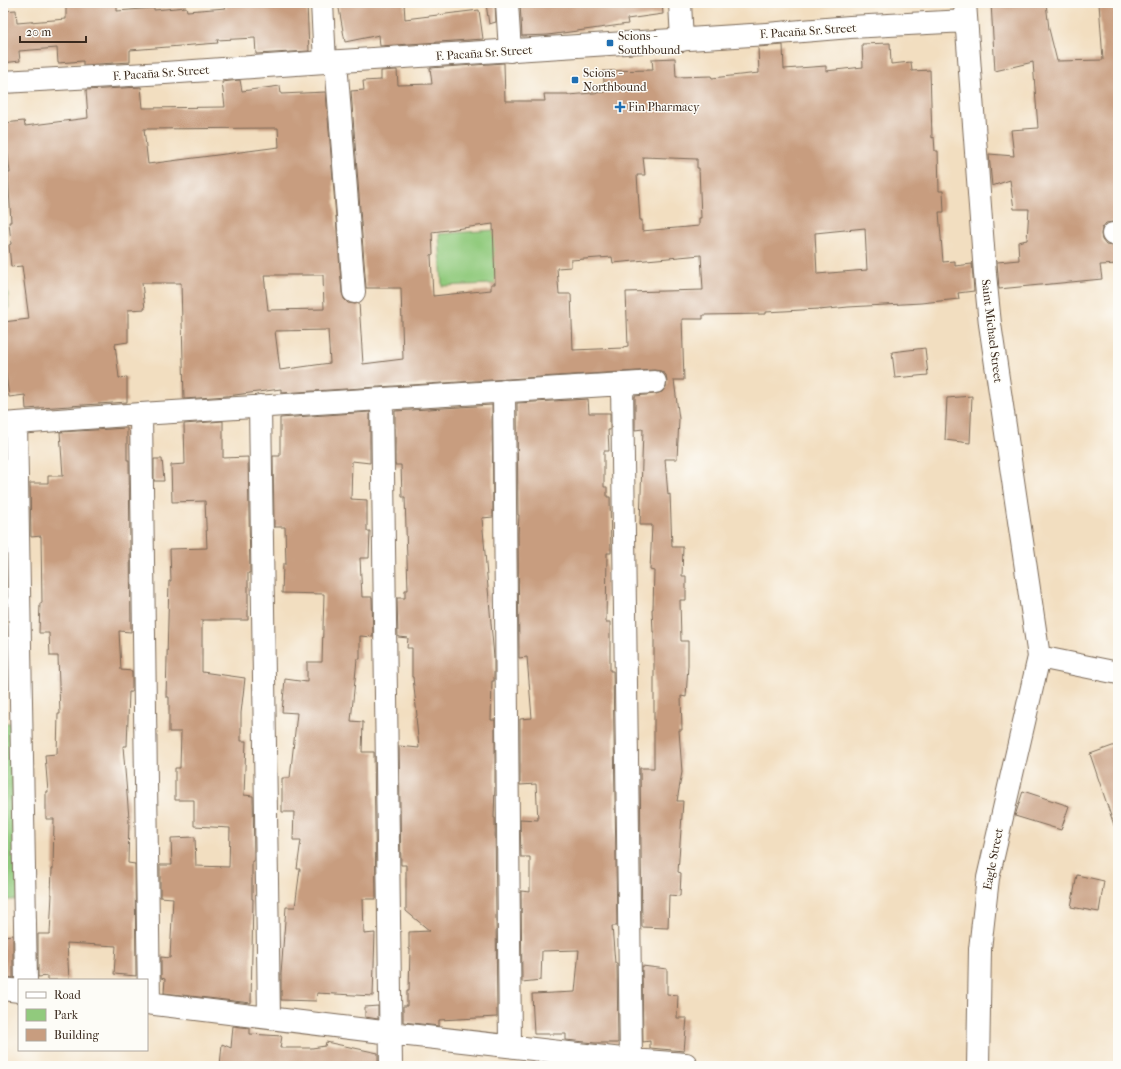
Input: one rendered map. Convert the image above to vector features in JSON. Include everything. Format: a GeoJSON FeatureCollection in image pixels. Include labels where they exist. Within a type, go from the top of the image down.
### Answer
{"type":"FeatureCollection","features":[{"type":"Feature","properties":{"kind":"street"},"geometry":{"type":"LineString","coordinates":[[322,3],[330,62],[354,292]]}},
{"type":"Feature","properties":{"kind":"street"},"geometry":{"type":"LineString","coordinates":[[507,3],[510,51]]}},
{"type":"Feature","properties":{"kind":"street"},"geometry":{"type":"LineString","coordinates":[[680,3],[682,40]]}},
{"type":"Feature","properties":{"kind":"street","name":"F. Pacaña Sr. Street"},"geometry":{"type":"LineString","coordinates":[[3,82],[165,74],[682,40],[850,27],[965,12]]}},
{"type":"Feature","properties":{"kind":"street","name":"Saint Michael Street"},"geometry":{"type":"LineString","coordinates":[[965,12],[990,324],[1039,657]]}},
{"type":"Feature","properties":{"kind":"street"},"geometry":{"type":"LineString","coordinates":[[26,979],[9,423],[655,382]]}},
{"type":"Feature","properties":{"kind":"street"},"geometry":{"type":"LineString","coordinates":[[622,384],[631,1060]]}},
{"type":"Feature","properties":{"kind":"street"},"geometry":{"type":"LineString","coordinates":[[504,391],[510,1046]]}},
{"type":"Feature","properties":{"kind":"street"},"geometry":{"type":"LineString","coordinates":[[382,399],[391,1066]]}},
{"type":"Feature","properties":{"kind":"street"},"geometry":{"type":"LineString","coordinates":[[260,406],[269,1017]]}},
{"type":"Feature","properties":{"kind":"street"},"geometry":{"type":"LineString","coordinates":[[141,414],[148,979]]}},
{"type":"Feature","properties":{"kind":"street"},"geometry":{"type":"LineString","coordinates":[[1039,657],[1118,673]]}},
{"type":"Feature","properties":{"kind":"street","name":"Eagle Street"},"geometry":{"type":"LineString","coordinates":[[978,1066],[980,949],[988,878],[1039,657]]}},
{"type":"Feature","properties":{"kind":"street"},"geometry":{"type":"LineString","coordinates":[[3,989],[18,991]]}},
{"type":"Feature","properties":{"kind":"street"},"geometry":{"type":"LineString","coordinates":[[148,1003],[391,1033],[631,1060],[686,1064]]}},
{"type":"Feature","properties":{"kind":"green space"},"geometry":{"type":"Polygon","coordinates":[[[522,228],[526,280],[491,284],[442,286],[439,234],[522,228]]]}},
{"type":"Feature","properties":{"kind":"green space"},"geometry":{"type":"Polygon","coordinates":[[[6,270],[9,309],[3,309],[3,271],[6,270]]]}},
{"type":"Feature","properties":{"kind":"green space"},"geometry":{"type":"Polygon","coordinates":[[[3,723],[18,723],[19,900],[3,900],[3,723]]]}},
{"type":"Feature","properties":{"kind":"building"},"geometry":{"type":"Polygon","coordinates":[[[66,3],[117,3],[117,11],[186,7],[187,11],[226,8],[226,3],[307,3],[309,51],[256,54],[255,38],[217,40],[218,43],[130,50],[130,62],[83,65],[83,61],[58,63],[57,48],[19,51],[20,61],[3,63],[3,11],[16,10],[17,23],[66,19],[66,3]]]}},
{"type":"Feature","properties":{"kind":"building"},"geometry":{"type":"Polygon","coordinates":[[[338,3],[404,3],[405,19],[479,10],[483,39],[380,46],[379,35],[345,42],[338,3]]]}},
{"type":"Feature","properties":{"kind":"building"},"geometry":{"type":"Polygon","coordinates":[[[495,3],[496,22],[489,24],[486,4],[495,3]]]}},
{"type":"Feature","properties":{"kind":"building"},"geometry":{"type":"Polygon","coordinates":[[[520,3],[662,3],[663,14],[627,19],[628,24],[548,35],[522,36],[520,3]]]}},
{"type":"Feature","properties":{"kind":"building"},"geometry":{"type":"Polygon","coordinates":[[[991,3],[1046,3],[1049,29],[1057,61],[1103,60],[1099,3],[1118,3],[1118,222],[1106,223],[1102,228],[1101,234],[1102,240],[1106,245],[1118,246],[1118,264],[1100,265],[1102,279],[999,289],[997,262],[1019,260],[1018,242],[1027,240],[1029,209],[1014,209],[1010,180],[992,186],[989,154],[1014,156],[1011,130],[1038,128],[1033,62],[995,71],[991,3]]]}},
{"type":"Feature","properties":{"kind":"building"},"geometry":{"type":"Polygon","coordinates":[[[890,43],[891,64],[911,62],[912,71],[930,70],[932,138],[934,137],[935,151],[938,151],[939,191],[943,191],[944,212],[939,212],[943,262],[955,261],[955,266],[972,264],[974,291],[958,293],[959,299],[921,303],[766,312],[766,314],[703,315],[703,319],[682,319],[684,380],[674,380],[679,419],[677,459],[665,459],[668,495],[670,494],[672,547],[683,547],[682,576],[686,576],[686,600],[680,600],[681,641],[688,641],[688,665],[686,697],[681,696],[682,730],[679,730],[682,772],[677,801],[683,801],[678,872],[681,873],[680,896],[669,895],[668,928],[642,927],[640,768],[654,768],[654,632],[652,609],[654,571],[650,570],[652,525],[640,525],[643,429],[635,430],[635,396],[662,392],[666,387],[666,375],[661,371],[654,370],[281,393],[281,389],[227,396],[184,399],[181,283],[142,283],[145,309],[128,310],[128,342],[115,344],[119,378],[127,377],[127,402],[26,409],[25,395],[9,397],[3,352],[3,322],[29,319],[22,266],[11,267],[9,222],[11,222],[8,173],[10,173],[4,123],[24,121],[25,126],[88,118],[86,90],[141,87],[143,108],[225,107],[222,82],[240,80],[242,91],[280,86],[281,94],[326,92],[342,293],[344,299],[348,303],[359,303],[363,364],[403,359],[401,288],[366,288],[351,91],[364,90],[363,81],[381,80],[381,71],[397,70],[398,85],[432,84],[430,68],[504,63],[505,101],[545,101],[544,94],[568,95],[605,92],[603,71],[653,70],[652,59],[675,58],[676,77],[711,76],[712,78],[759,73],[758,47],[783,45],[784,69],[826,66],[826,71],[863,67],[862,44],[890,43]],[[278,128],[144,129],[148,164],[279,147],[278,128]],[[643,157],[645,175],[637,175],[642,231],[699,226],[699,218],[701,218],[699,168],[697,168],[697,159],[643,157]],[[493,224],[432,232],[433,254],[431,255],[433,296],[491,290],[491,284],[495,284],[493,224]],[[865,228],[815,233],[817,274],[867,270],[865,228]],[[701,255],[613,263],[612,257],[571,260],[571,267],[557,268],[559,294],[571,294],[573,350],[623,348],[628,346],[626,292],[703,290],[701,255]],[[264,275],[268,310],[324,309],[323,275],[264,275]],[[328,330],[275,331],[280,370],[330,363],[328,330]]]}},
{"type":"Feature","properties":{"kind":"building"},"geometry":{"type":"Polygon","coordinates":[[[925,348],[928,375],[895,378],[892,352],[925,348]]]}},
{"type":"Feature","properties":{"kind":"building"},"geometry":{"type":"Polygon","coordinates":[[[972,396],[970,443],[945,440],[947,398],[972,396]]]}},
{"type":"Feature","properties":{"kind":"building"},"geometry":{"type":"Polygon","coordinates":[[[588,399],[589,413],[610,413],[610,430],[608,430],[609,451],[604,451],[604,487],[607,487],[607,497],[610,497],[611,553],[607,553],[606,622],[610,622],[610,671],[613,671],[617,926],[612,926],[615,963],[617,963],[618,1043],[595,1043],[566,1040],[566,1034],[534,1034],[532,994],[575,992],[579,950],[542,951],[541,980],[522,982],[521,891],[530,892],[530,857],[521,857],[520,819],[538,820],[536,784],[520,785],[520,719],[532,718],[527,657],[519,658],[517,403],[588,399]]]}},
{"type":"Feature","properties":{"kind":"building"},"geometry":{"type":"Polygon","coordinates":[[[492,405],[493,517],[482,518],[494,658],[491,720],[495,720],[494,818],[497,1017],[439,1020],[439,1026],[403,1022],[403,1006],[407,1006],[407,991],[409,991],[409,932],[430,931],[406,911],[406,865],[401,865],[399,746],[419,748],[412,677],[412,648],[407,648],[408,638],[398,637],[397,598],[405,598],[405,590],[408,590],[405,497],[402,497],[401,465],[395,465],[395,411],[492,405]]]}},
{"type":"Feature","properties":{"kind":"building"},"geometry":{"type":"Polygon","coordinates":[[[370,412],[370,463],[352,461],[351,499],[367,500],[367,531],[370,531],[369,558],[360,558],[362,597],[372,597],[373,637],[360,636],[360,659],[357,659],[351,721],[363,722],[362,752],[374,752],[376,899],[363,899],[364,934],[375,933],[373,996],[317,993],[316,1001],[281,1000],[281,974],[286,907],[295,907],[300,869],[297,869],[301,840],[293,840],[294,812],[282,812],[282,778],[290,778],[297,713],[282,712],[285,679],[307,682],[307,662],[322,662],[324,594],[282,593],[283,564],[286,564],[285,527],[274,527],[273,456],[280,456],[280,418],[370,412]]]}},
{"type":"Feature","properties":{"kind":"building"},"geometry":{"type":"Polygon","coordinates":[[[223,421],[223,458],[248,457],[250,573],[248,573],[248,620],[202,620],[202,672],[245,678],[241,713],[241,741],[246,741],[244,795],[253,796],[254,861],[252,861],[253,899],[251,1003],[164,993],[165,979],[161,978],[161,957],[170,958],[173,898],[160,897],[160,865],[172,865],[171,838],[195,837],[196,866],[229,867],[230,828],[194,826],[194,800],[175,800],[175,768],[180,768],[181,732],[169,732],[169,697],[166,697],[169,581],[171,581],[170,549],[207,548],[205,501],[172,502],[171,465],[185,464],[184,424],[223,421]]]}},
{"type":"Feature","properties":{"kind":"building"},"geometry":{"type":"Polygon","coordinates":[[[127,428],[127,460],[129,460],[131,632],[119,631],[121,670],[132,671],[132,692],[129,692],[127,746],[123,746],[129,818],[128,863],[135,864],[136,976],[114,974],[116,946],[67,943],[69,979],[48,979],[48,976],[38,977],[38,934],[50,934],[53,869],[54,819],[46,819],[46,792],[48,792],[45,755],[57,754],[58,714],[60,714],[58,656],[50,656],[49,633],[39,633],[40,603],[42,603],[41,536],[31,537],[30,483],[48,483],[48,476],[63,476],[60,432],[127,428]]]}},
{"type":"Feature","properties":{"kind":"building"},"geometry":{"type":"Polygon","coordinates":[[[154,459],[162,459],[164,481],[154,481],[154,459]]]}},
{"type":"Feature","properties":{"kind":"building"},"geometry":{"type":"Polygon","coordinates":[[[3,501],[5,501],[6,537],[3,537],[3,501]]]}},
{"type":"Feature","properties":{"kind":"building"},"geometry":{"type":"Polygon","coordinates":[[[1118,744],[1118,828],[1115,828],[1090,754],[1118,744]]]}},
{"type":"Feature","properties":{"kind":"building"},"geometry":{"type":"Polygon","coordinates":[[[1023,791],[1069,806],[1061,830],[1015,816],[1023,791]]]}},
{"type":"Feature","properties":{"kind":"building"},"geometry":{"type":"Polygon","coordinates":[[[1077,875],[1104,881],[1099,912],[1071,907],[1077,875]]]}},
{"type":"Feature","properties":{"kind":"building"},"geometry":{"type":"Polygon","coordinates":[[[13,935],[13,978],[3,977],[3,936],[13,935]]]}},
{"type":"Feature","properties":{"kind":"building"},"geometry":{"type":"Polygon","coordinates":[[[642,966],[667,969],[667,994],[678,995],[677,1018],[687,1018],[684,1051],[650,1048],[650,1041],[643,1042],[642,966]]]}},
{"type":"Feature","properties":{"kind":"building"},"geometry":{"type":"Polygon","coordinates":[[[378,1006],[378,1019],[365,1017],[365,1007],[378,1006]]]}},
{"type":"Feature","properties":{"kind":"building"},"geometry":{"type":"Polygon","coordinates":[[[233,1026],[250,1028],[250,1034],[282,1036],[280,1048],[312,1048],[325,1046],[326,1042],[378,1053],[378,1066],[220,1066],[222,1044],[231,1048],[233,1026]]]}},
{"type":"Feature","properties":{"kind":"place","name":"Scions - Southbound"},"geometry":{"type":"Point","coordinates":[610,43]}},
{"type":"Feature","properties":{"kind":"place","name":"Scions - Northbound"},"geometry":{"type":"Point","coordinates":[575,80]}},
{"type":"Feature","properties":{"kind":"place","name":"Fin Pharmacy"},"geometry":{"type":"Point","coordinates":[620,107]}}]}
